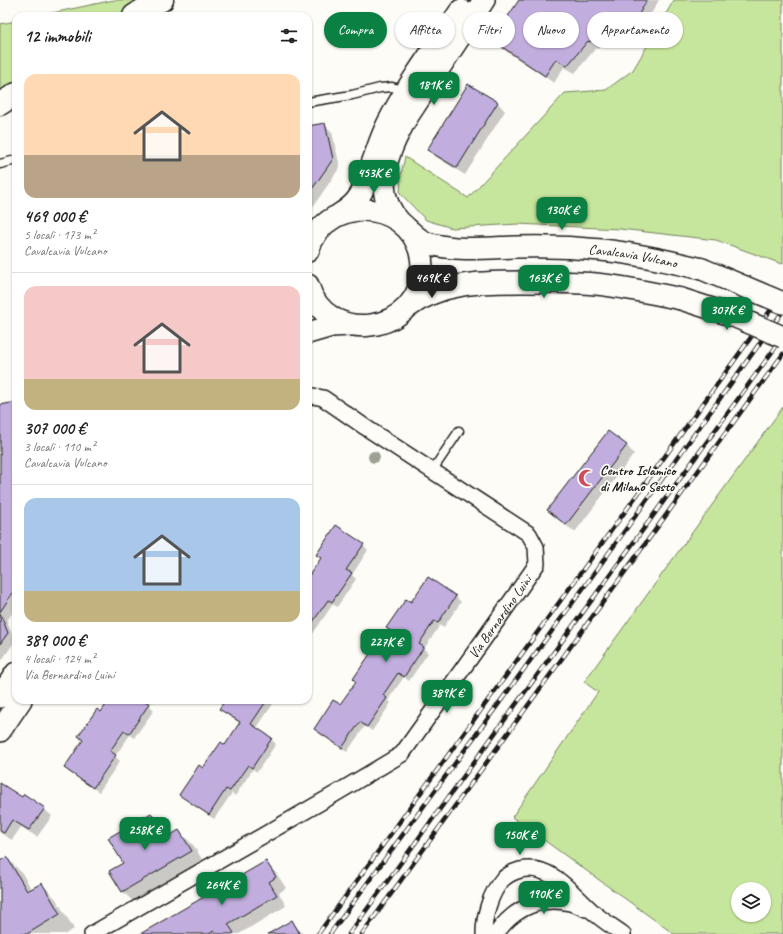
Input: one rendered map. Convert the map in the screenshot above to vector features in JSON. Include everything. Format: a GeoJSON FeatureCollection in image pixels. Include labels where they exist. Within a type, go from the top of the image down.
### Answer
{"type":"FeatureCollection","features":[{"type":"Feature","properties":{"kind":"highway"},"geometry":{"type":"LineString","coordinates":[[140,12],[162,0]]}},
{"type":"Feature","properties":{"kind":"highway"},"geometry":{"type":"LineString","coordinates":[[0,104],[12,96]]}},
{"type":"Feature","properties":{"kind":"main road"},"geometry":{"type":"LineString","coordinates":[[312,242],[319,230],[354,205],[362,192],[382,136],[406,91],[468,0]]}},
{"type":"Feature","properties":{"kind":"main road"},"geometry":{"type":"LineString","coordinates":[[405,310],[414,299],[418,290],[422,270],[422,259],[415,239],[394,216],[388,206],[385,194],[384,176],[389,154],[406,119],[484,0]]}},
{"type":"Feature","properties":{"kind":"main road"},"geometry":{"type":"LineString","coordinates":[[340,214],[354,210],[370,210],[386,214],[404,226]]}},
{"type":"Feature","properties":{"kind":"main road","name":"Cavalcavia Vulcano"},"geometry":{"type":"LineString","coordinates":[[404,226],[417,238],[424,242],[439,246],[471,248],[556,247],[601,250],[647,257],[702,270],[783,304]]}},
{"type":"Feature","properties":{"kind":"main road"},"geometry":{"type":"LineString","coordinates":[[312,332],[336,325],[367,326],[381,324],[394,318],[419,300],[440,290],[464,284],[556,282],[595,284],[633,289],[680,299],[731,315],[783,337]]}},
{"type":"Feature","properties":{"kind":"main road"},"geometry":{"type":"LineString","coordinates":[[312,294],[316,302],[326,312],[339,321],[354,325]]}},
{"type":"Feature","properties":{"kind":"main road"},"geometry":{"type":"LineString","coordinates":[[0,697],[12,679]]}},
{"type":"Feature","properties":{"kind":"main road"},"geometry":{"type":"LineString","coordinates":[[0,731],[17,704]]}},
{"type":"Feature","properties":{"kind":"street","name":"Via Bernardino Luini"},"geometry":{"type":"LineString","coordinates":[[92,934],[402,754],[537,564],[536,547],[529,534],[323,398],[312,396]]}},
{"type":"Feature","properties":{"kind":"street"},"geometry":{"type":"LineString","coordinates":[[484,934],[486,914],[497,886],[506,876],[527,868],[540,870],[555,877],[594,913],[622,934]]}},
{"type":"Feature","properties":{"kind":"street"},"geometry":{"type":"LineString","coordinates":[[496,934],[511,916],[533,904],[546,901],[568,902],[594,913]]}},
{"type":"Feature","properties":{"kind":"lane"},"geometry":{"type":"LineString","coordinates":[[312,101],[352,95],[380,88],[392,87],[406,91]]}},
{"type":"Feature","properties":{"kind":"lane"},"geometry":{"type":"LineString","coordinates":[[0,164],[12,161]]}},
{"type":"Feature","properties":{"kind":"lane"},"geometry":{"type":"LineString","coordinates":[[432,471],[459,432]]}},
{"type":"Feature","properties":{"kind":"green space"},"geometry":{"type":"Polygon","coordinates":[[[114,0],[145,0],[126,12],[57,12],[114,0]]]}},
{"type":"Feature","properties":{"kind":"green space"},"geometry":{"type":"Polygon","coordinates":[[[674,0],[783,0],[782,264],[716,240],[620,229],[518,224],[452,228],[426,220],[400,193],[401,174],[405,157],[468,198],[565,93],[606,90],[633,70],[646,48],[683,48],[683,12],[667,12],[674,0]]]}},
{"type":"Feature","properties":{"kind":"green space"},"geometry":{"type":"Polygon","coordinates":[[[12,22],[12,86],[0,94],[0,24],[12,22]]]}},
{"type":"Feature","properties":{"kind":"green space"},"geometry":{"type":"Polygon","coordinates":[[[783,407],[783,934],[674,934],[512,817],[598,692],[584,682],[783,407]]]}},
{"type":"Feature","properties":{"kind":"building"},"geometry":{"type":"Polygon","coordinates":[[[519,0],[647,0],[640,12],[587,12],[587,42],[567,66],[556,59],[545,76],[504,48],[515,48],[515,12],[511,12],[519,0]]]}},
{"type":"Feature","properties":{"kind":"building"},"geometry":{"type":"Polygon","coordinates":[[[468,84],[498,102],[457,168],[427,150],[468,84]]]}},
{"type":"Feature","properties":{"kind":"building"},"geometry":{"type":"Polygon","coordinates":[[[325,123],[333,159],[312,189],[312,125],[325,123]]]}},
{"type":"Feature","properties":{"kind":"building"},"geometry":{"type":"Polygon","coordinates":[[[12,403],[12,594],[0,612],[0,405],[12,403]]]}},
{"type":"Feature","properties":{"kind":"building","name":"Centro Islamico di Milano Sesto"},"geometry":{"type":"Polygon","coordinates":[[[608,431],[627,445],[566,525],[547,510],[608,431]]]}},
{"type":"Feature","properties":{"kind":"building"},"geometry":{"type":"Polygon","coordinates":[[[336,525],[364,544],[346,570],[352,573],[332,602],[328,600],[312,623],[312,571],[321,558],[316,555],[336,525]]]}},
{"type":"Feature","properties":{"kind":"building"},"geometry":{"type":"Polygon","coordinates":[[[428,577],[456,596],[438,623],[434,621],[419,644],[424,647],[404,677],[398,673],[383,695],[387,698],[367,727],[360,722],[342,748],[314,729],[333,700],[340,704],[356,682],[353,679],[372,651],[376,654],[391,631],[386,628],[406,599],[411,602],[428,577]]]}},
{"type":"Feature","properties":{"kind":"building"},"geometry":{"type":"Polygon","coordinates":[[[0,613],[8,633],[0,644],[0,613]]]}},
{"type":"Feature","properties":{"kind":"building"},"geometry":{"type":"Polygon","coordinates":[[[106,704],[149,704],[129,734],[124,731],[110,751],[116,755],[93,788],[64,768],[83,740],[78,736],[97,709],[101,712],[106,704]]]}},
{"type":"Feature","properties":{"kind":"building"},"geometry":{"type":"Polygon","coordinates":[[[222,704],[264,704],[251,724],[272,738],[252,768],[248,765],[230,791],[226,789],[209,815],[179,795],[199,765],[203,768],[221,742],[225,745],[240,722],[219,709],[222,704]]]}},
{"type":"Feature","properties":{"kind":"building"},"geometry":{"type":"Polygon","coordinates":[[[0,783],[22,797],[24,794],[45,808],[29,830],[12,820],[4,833],[0,831],[0,783]]]}},
{"type":"Feature","properties":{"kind":"building"},"geometry":{"type":"Polygon","coordinates":[[[151,813],[166,838],[179,830],[192,851],[122,892],[109,871],[123,863],[108,838],[151,813]]]}},
{"type":"Feature","properties":{"kind":"building"},"geometry":{"type":"Polygon","coordinates":[[[7,857],[27,891],[42,883],[60,914],[27,934],[0,934],[0,861],[7,857]]]}},
{"type":"Feature","properties":{"kind":"building"},"geometry":{"type":"Polygon","coordinates":[[[266,861],[276,877],[269,882],[277,895],[228,924],[234,933],[216,934],[214,931],[209,934],[140,934],[266,861]]]}},
{"type":"Feature","properties":{"kind":"building"},"geometry":{"type":"Polygon","coordinates":[[[292,920],[300,934],[268,934],[292,920]]]}},
{"type":"Feature","properties":{"kind":"railway"},"geometry":{"type":"LineString","coordinates":[[318,934],[783,293]]}},
{"type":"Feature","properties":{"kind":"railway"},"geometry":{"type":"LineString","coordinates":[[330,934],[590,579],[783,311]]}},
{"type":"Feature","properties":{"kind":"railway"},"geometry":{"type":"LineString","coordinates":[[349,934],[783,337]]}},
{"type":"Feature","properties":{"kind":"railway"},"geometry":{"type":"LineString","coordinates":[[362,934],[783,354]]}},
{"type":"Feature","properties":{"kind":"place","name":"Centro Islamico di Milano Sesto"},"geometry":{"type":"Point","coordinates":[587,478]}}]}
